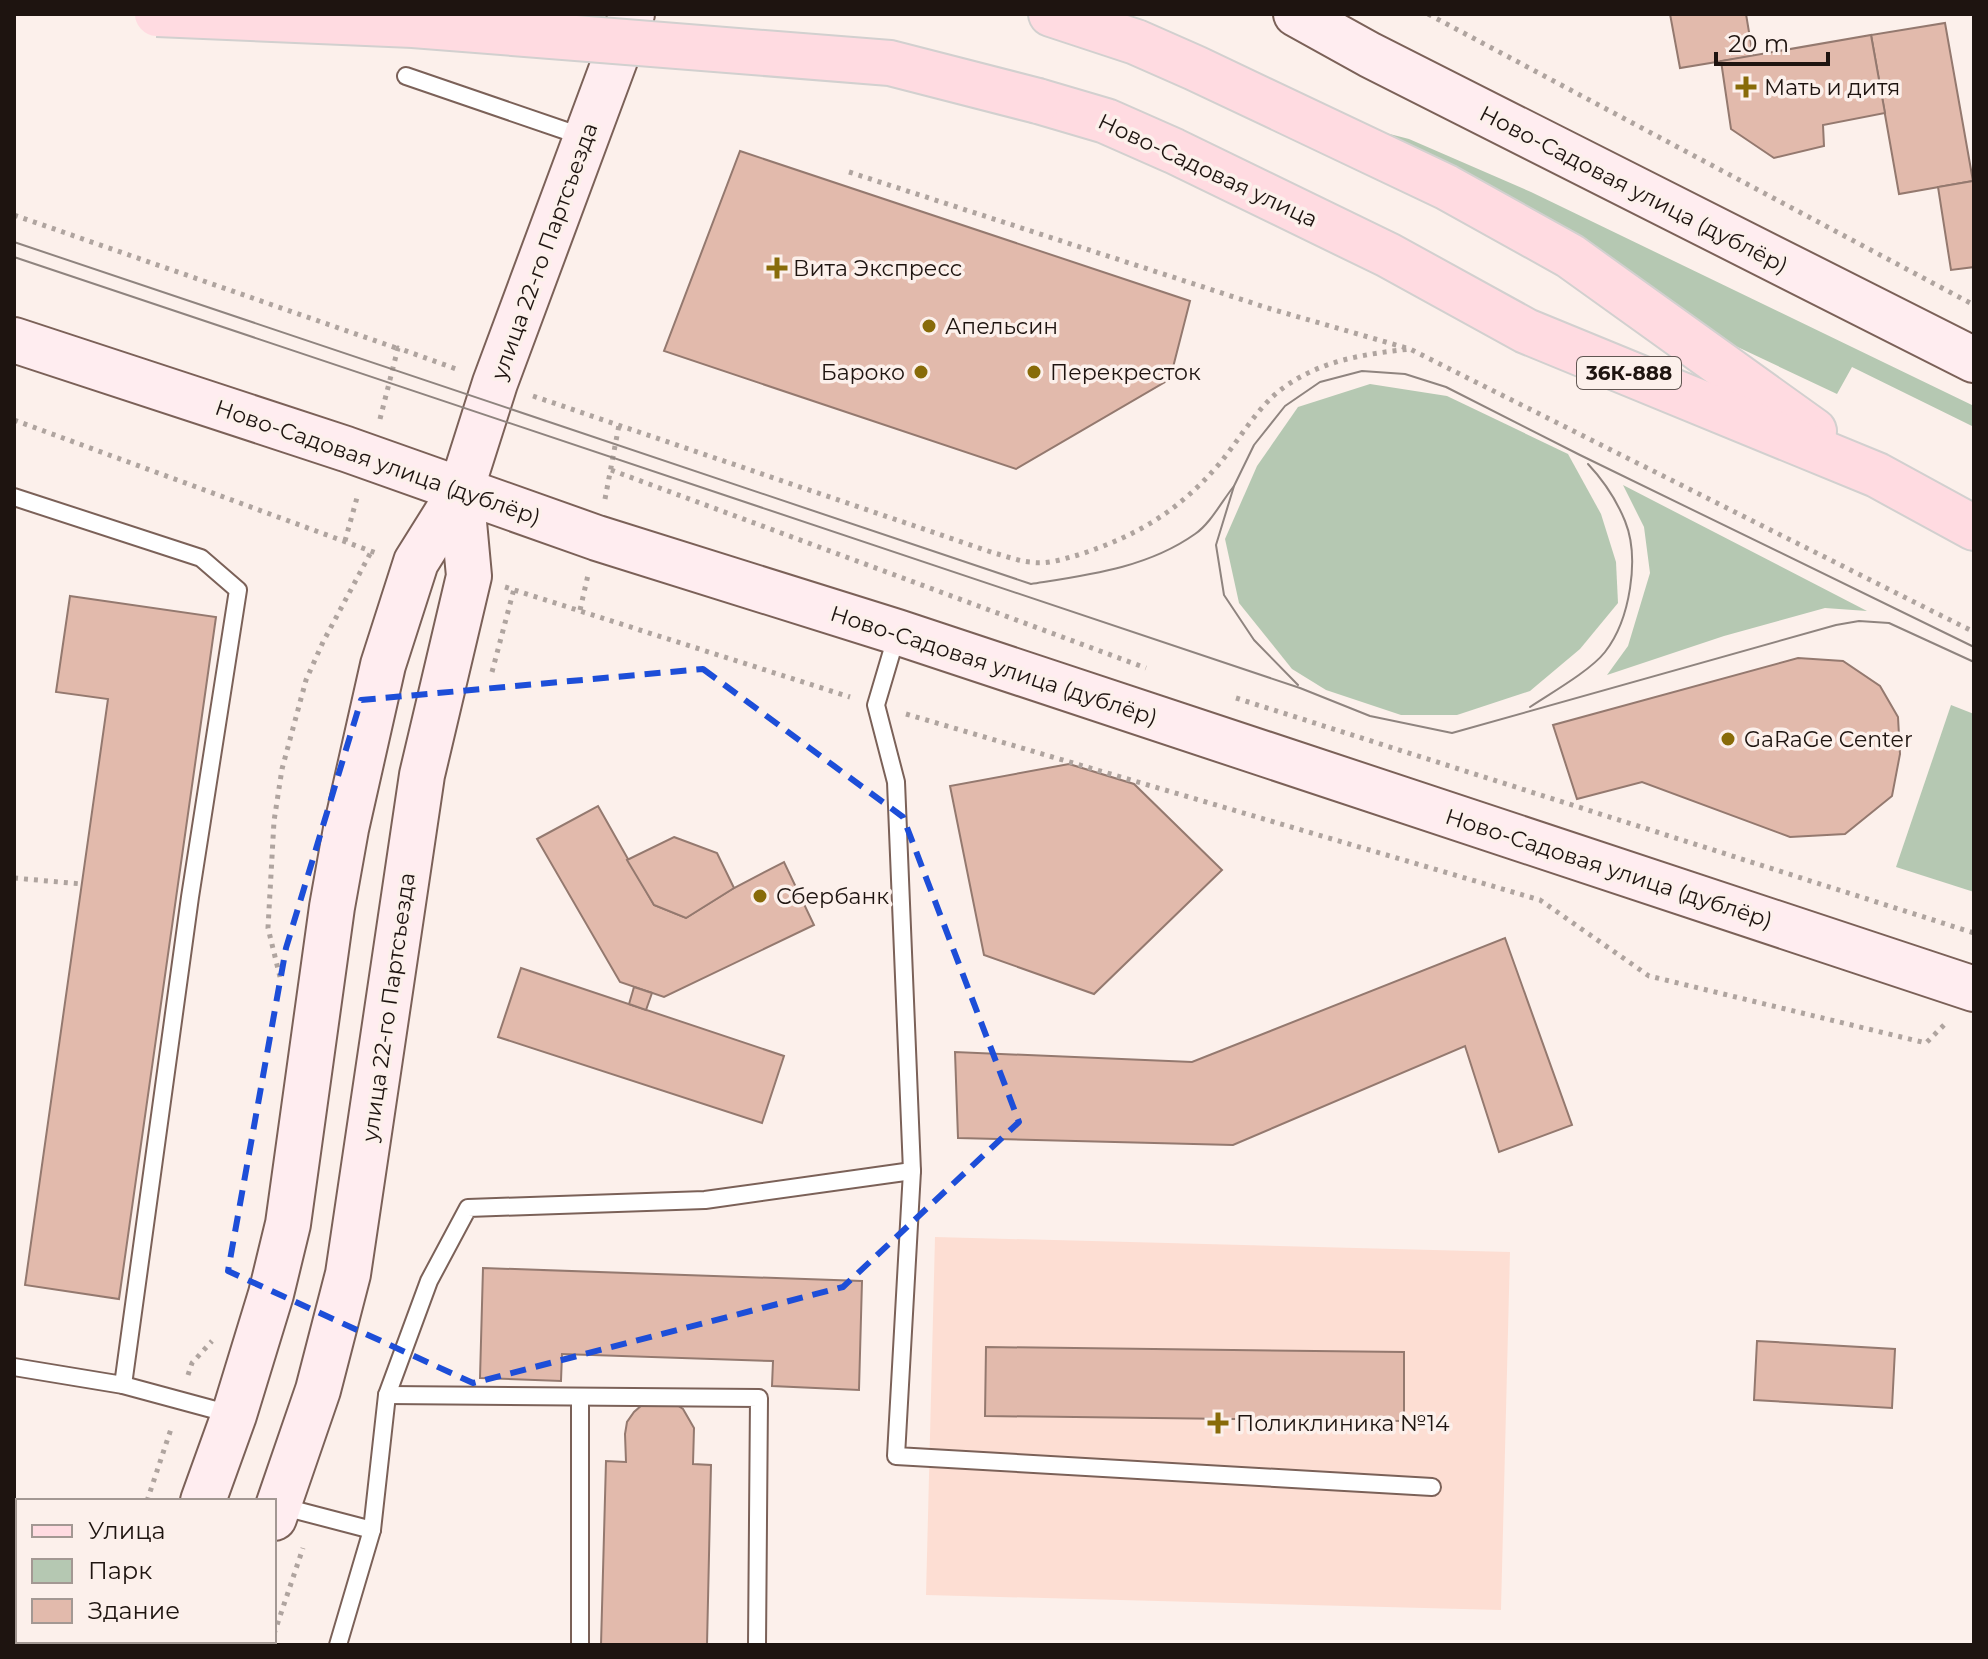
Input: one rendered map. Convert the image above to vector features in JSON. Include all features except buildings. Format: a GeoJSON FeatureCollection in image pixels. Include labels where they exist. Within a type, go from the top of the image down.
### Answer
{"type":"FeatureCollection","features":[{"type":"Feature","properties":{"kind":"main road","name":"Ново-Садовая улица"},"geometry":{"type":"LineString","coordinates":[[157,14],[413,25],[890,63],[1106,121],[1388,255],[1526,331],[1877,475],[1974,528]]}},
{"type":"Feature","properties":{"kind":"main road","name":"улица 22-го Партсъезда"},"geometry":{"type":"LineString","coordinates":[[204,1499],[234,1415],[271,1294],[288,1224],[332,907],[383,665],[416,562],[461,490],[495,383],[632,14]]}},
{"type":"Feature","properties":{"kind":"main road","name":"Ново-Садовая улица"},"geometry":{"type":"LineString","coordinates":[[1051,14],[1136,42],[1195,68],[1446,187],[1570,256],[1877,475]]}},
{"type":"Feature","properties":{"kind":"main road","name":"Ново-Садовая улица (дублёр)"},"geometry":{"type":"LineString","coordinates":[[1296,14],[1370,55],[1974,360]]}},
{"type":"Feature","properties":{"kind":"main road","name":"Ново-Садовая улица (дублёр)"},"geometry":{"type":"LineString","coordinates":[[14,340],[369,457],[597,538],[897,632],[1964,1002]]}},
{"type":"Feature","properties":{"kind":"main road","name":"улица 22-го Партсъезда"},"geometry":{"type":"LineString","coordinates":[[276,1512],[318,1390],[348,1274],[422,775],[469,576],[461,490]]}},
{"type":"Feature","properties":{"kind":"lane"},"geometry":{"type":"LineString","coordinates":[[406,76],[586,137]]}},
{"type":"Feature","properties":{"kind":"lane"},"geometry":{"type":"LineString","coordinates":[[14,497],[201,558],[238,590],[190,897],[123,1385]]}},
{"type":"Feature","properties":{"kind":"lane"},"geometry":{"type":"LineString","coordinates":[[897,632],[876,705],[896,782],[912,1171],[896,1456],[1432,1487]]}},
{"type":"Feature","properties":{"kind":"lane"},"geometry":{"type":"LineString","coordinates":[[338,1645],[372,1530],[387,1395],[429,1281],[468,1208],[705,1200],[912,1171]]}},
{"type":"Feature","properties":{"kind":"lane"},"geometry":{"type":"LineString","coordinates":[[17,1373],[123,1385],[234,1415]]}},
{"type":"Feature","properties":{"kind":"lane"},"geometry":{"type":"LineString","coordinates":[[387,1395],[759,1398],[757,1645]]}},
{"type":"Feature","properties":{"kind":"lane"},"geometry":{"type":"LineString","coordinates":[[580,1397],[580,1645]]}},
{"type":"Feature","properties":{"kind":"lane"},"geometry":{"type":"LineString","coordinates":[[276,1512],[372,1530]]}},
{"type":"Feature","properties":{"kind":"path"},"geometry":{"type":"LineString","coordinates":[[1428,14],[1974,305]]}},
{"type":"Feature","properties":{"kind":"path"},"geometry":{"type":"LineString","coordinates":[[849,172],[1271,309],[1410,349],[1974,632]]}},
{"type":"Feature","properties":{"kind":"path"},"geometry":{"type":"LineString","coordinates":[[14,215],[495,383],[1031,563],[1057,561],[1095,549],[1130,536],[1171,512],[1221,462],[1281,389],[1317,367],[1361,355],[1410,349]]}},
{"type":"Feature","properties":{"kind":"path"},"geometry":{"type":"LineString","coordinates":[[345,541],[398,348],[405,351]]}},
{"type":"Feature","properties":{"kind":"path"},"geometry":{"type":"LineString","coordinates":[[14,420],[371,552],[416,562]]}},
{"type":"Feature","properties":{"kind":"path"},"geometry":{"type":"LineString","coordinates":[[611,470],[1152,670]]}},
{"type":"Feature","properties":{"kind":"path"},"geometry":{"type":"LineString","coordinates":[[280,988],[268,928],[274,821],[282,769],[306,680],[371,552]]}},
{"type":"Feature","properties":{"kind":"path"},"geometry":{"type":"LineString","coordinates":[[469,576],[876,705],[1540,900],[1649,976],[1926,1043],[1964,1002]]}},
{"type":"Feature","properties":{"kind":"path"},"geometry":{"type":"LineString","coordinates":[[1228,695],[1974,933]]}},
{"type":"Feature","properties":{"kind":"path"},"geometry":{"type":"LineString","coordinates":[[14,878],[82,884]]}},
{"type":"Feature","properties":{"kind":"path"},"geometry":{"type":"LineString","coordinates":[[148,1499],[192,1363],[215,1336]]}},
{"type":"Feature","properties":{"kind":"highlighted area"},"geometry":{"type":"Polygon","coordinates":[[[703,669],[903,817],[1019,1122],[843,1287],[473,1383],[228,1271],[286,948],[361,700],[703,669]]]}},
{"type":"Feature","properties":{"kind":"shaded area","name":"Поликлиника №14"},"geometry":{"type":"Polygon","coordinates":[[[935,1237],[1510,1252],[1501,1610],[926,1595],[935,1237]]]}},
{"type":"Feature","properties":{"kind":"green space"},"geometry":{"type":"Polygon","coordinates":[[[1324,117],[1409,139],[1531,192],[1974,406],[1974,427],[1852,367],[1837,394],[1320,150],[1324,117]]]}},
{"type":"Feature","properties":{"kind":"green space"},"geometry":{"type":"Polygon","coordinates":[[[1370,384],[1447,396],[1568,454],[1601,514],[1616,562],[1618,603],[1580,649],[1530,691],[1457,715],[1401,715],[1326,690],[1292,669],[1239,603],[1225,539],[1257,466],[1298,407],[1370,384]]]}},
{"type":"Feature","properties":{"kind":"green space"},"geometry":{"type":"Polygon","coordinates":[[[1623,485],[1867,611],[1825,608],[1724,636],[1607,675],[1628,646],[1650,573],[1644,527],[1623,485]]]}},
{"type":"Feature","properties":{"kind":"green space"},"geometry":{"type":"Polygon","coordinates":[[[1951,705],[1974,714],[1974,892],[1896,867],[1951,705]]]}},
{"type":"Feature","properties":{"kind":"tram line"},"geometry":{"type":"LineString","coordinates":[[14,242],[1031,584],[1116,568],[1177,546],[1206,524],[1234,486]]}},
{"type":"Feature","properties":{"kind":"tram line"},"geometry":{"type":"LineString","coordinates":[[14,257],[1300,688],[1370,716],[1452,733],[1859,621],[1889,623],[1974,662]]}},
{"type":"Feature","properties":{"kind":"tram line"},"geometry":{"type":"LineString","coordinates":[[1298,685],[1254,640],[1224,595],[1216,545],[1234,486],[1254,445],[1285,406],[1320,382],[1362,371],[1405,374],[1446,387],[1974,647]]}},
{"type":"Feature","properties":{"kind":"tram line"},"geometry":{"type":"LineString","coordinates":[[1530,707],[1590,667],[1605,652],[1614,639],[1626,606],[1632,553],[1625,521],[1614,498],[1588,464]]}},
{"type":"Feature","properties":{"kind":"place","name":"Мать и дитя"},"geometry":{"type":"Point","coordinates":[1746,87]}},
{"type":"Feature","properties":{"kind":"place","name":"Вита Экспресс"},"geometry":{"type":"Point","coordinates":[777,268]}},
{"type":"Feature","properties":{"kind":"place","name":"Апельсин"},"geometry":{"type":"Point","coordinates":[929,326]}},
{"type":"Feature","properties":{"kind":"place","name":"Бароко"},"geometry":{"type":"Point","coordinates":[921,372]}},
{"type":"Feature","properties":{"kind":"place","name":"Перекресток"},"geometry":{"type":"Point","coordinates":[1034,372]}},
{"type":"Feature","properties":{"kind":"place","name":"GaRaGe Center"},"geometry":{"type":"Point","coordinates":[1728,739]}},
{"type":"Feature","properties":{"kind":"place","name":"Сбербанк"},"geometry":{"type":"Point","coordinates":[760,896]}},
{"type":"Feature","properties":{"kind":"place","name":"Поликлиника №14"},"geometry":{"type":"Point","coordinates":[1218,1423]}}]}
